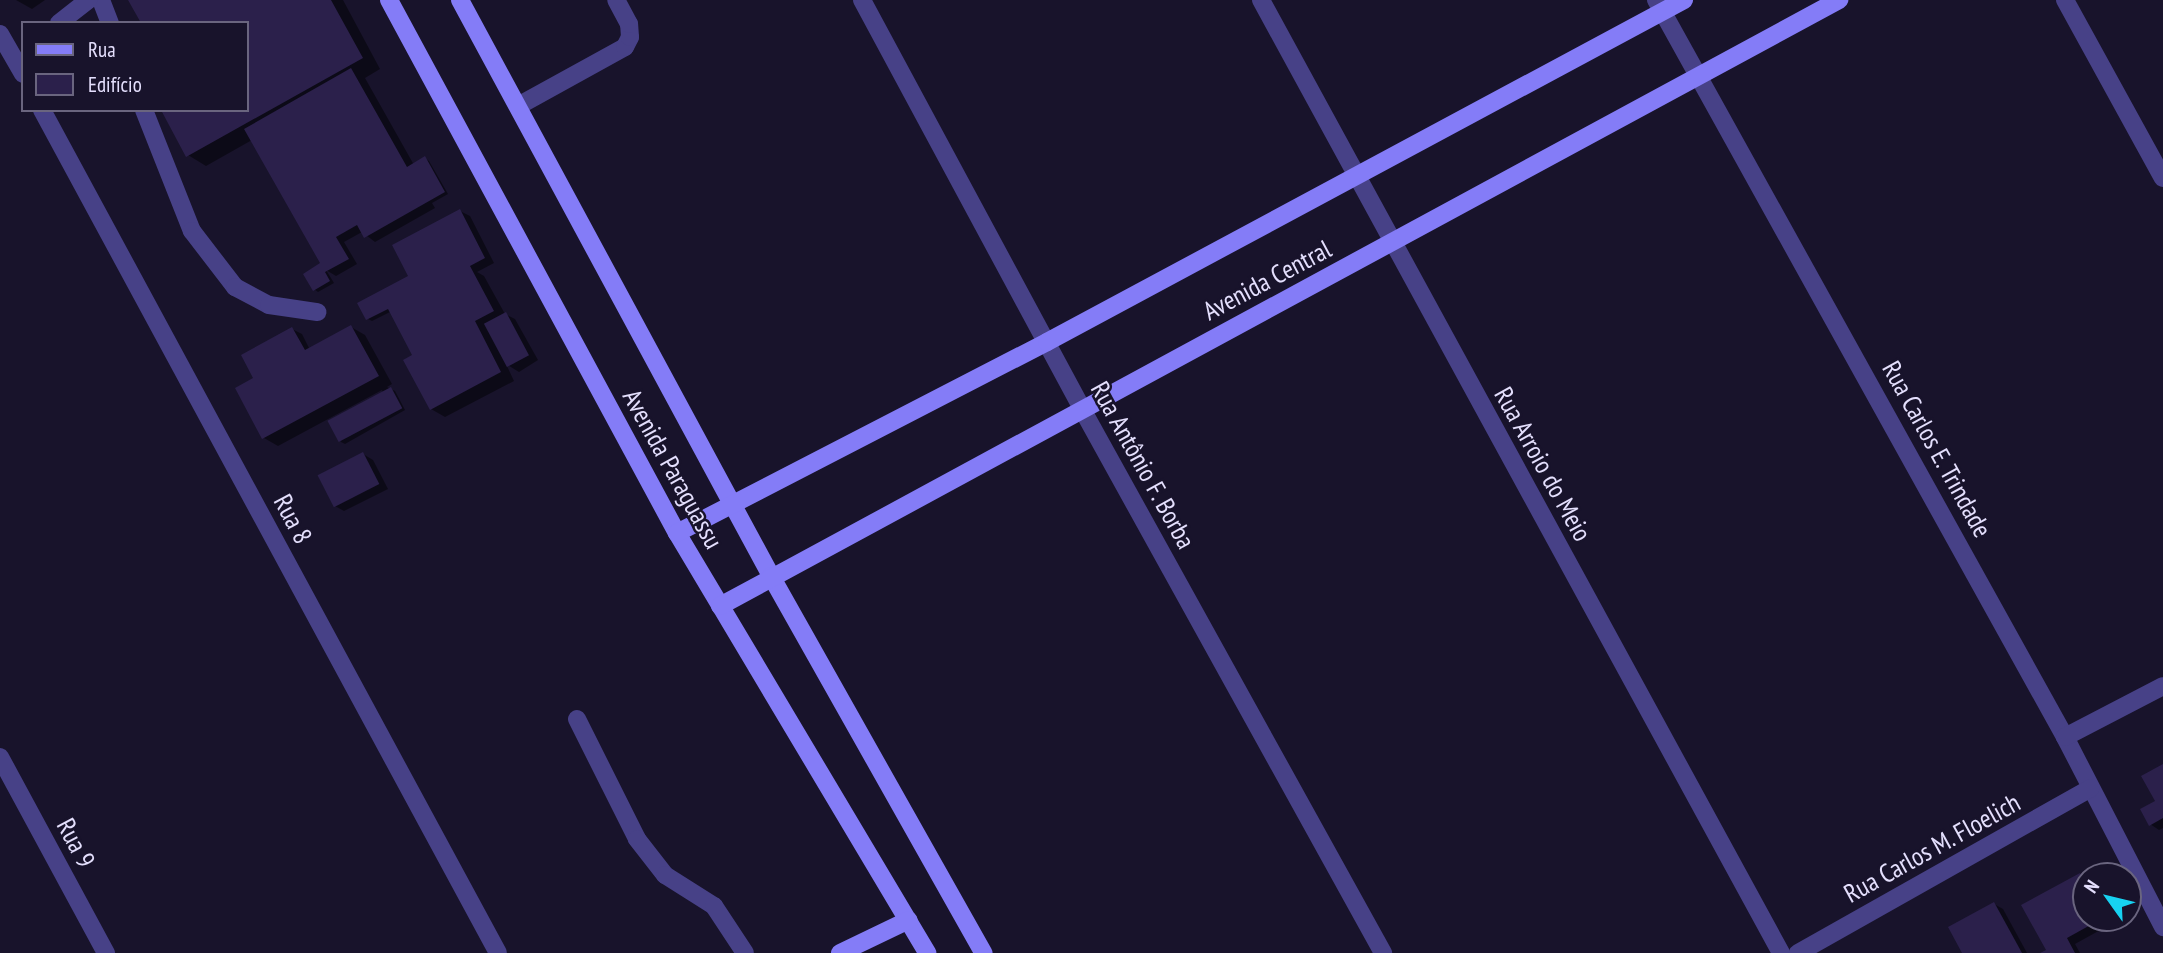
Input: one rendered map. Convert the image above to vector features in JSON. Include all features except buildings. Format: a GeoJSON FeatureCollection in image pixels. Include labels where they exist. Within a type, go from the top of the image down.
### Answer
{"type":"FeatureCollection","features":[{"type":"Feature","properties":{"kind":"street"},"geometry":{"type":"LineString","coordinates":[[62,21],[88,0]]}},
{"type":"Feature","properties":{"kind":"street"},"geometry":{"type":"LineString","coordinates":[[101,0],[109,21]]}},
{"type":"Feature","properties":{"kind":"street","name":"Avenida Paraguassu"},"geometry":{"type":"LineString","coordinates":[[389,0],[677,533],[927,953]]}},
{"type":"Feature","properties":{"kind":"street","name":"Avenida Paraguassu"},"geometry":{"type":"LineString","coordinates":[[460,0],[735,503],[771,576],[983,953]]}},
{"type":"Feature","properties":{"kind":"street"},"geometry":{"type":"LineString","coordinates":[[518,106],[625,47],[630,37],[629,24],[616,0]]}},
{"type":"Feature","properties":{"kind":"street","name":"Rua Antônio F. Borba"},"geometry":{"type":"LineString","coordinates":[[863,0],[1082,409],[1383,953]]}},
{"type":"Feature","properties":{"kind":"street","name":"Rua Arroio do Meio"},"geometry":{"type":"LineString","coordinates":[[1261,0],[1781,953]]}},
{"type":"Feature","properties":{"kind":"street","name":"Avenida Central"},"geometry":{"type":"LineString","coordinates":[[677,533],[1047,342],[1356,176],[1660,6],[1684,0]]}},
{"type":"Feature","properties":{"kind":"street","name":"Avenida Central"},"geometry":{"type":"LineString","coordinates":[[720,606],[1839,0]]}},
{"type":"Feature","properties":{"kind":"street"},"geometry":{"type":"LineString","coordinates":[[2065,0],[2163,178]]}},
{"type":"Feature","properties":{"kind":"street","name":"Rua Carlos E. Trindade"},"geometry":{"type":"LineString","coordinates":[[1660,6],[1701,75],[2065,737],[2163,927]]}},
{"type":"Feature","properties":{"kind":"street"},"geometry":{"type":"LineString","coordinates":[[0,34],[15,64]]}},
{"type":"Feature","properties":{"kind":"street","name":"Rua 8"},"geometry":{"type":"LineString","coordinates":[[43,112],[498,953]]}},
{"type":"Feature","properties":{"kind":"street"},"geometry":{"type":"LineString","coordinates":[[145,112],[192,231],[234,287],[269,306],[317,312]]}},
{"type":"Feature","properties":{"kind":"street"},"geometry":{"type":"LineString","coordinates":[[2065,737],[2163,687]]}},
{"type":"Feature","properties":{"kind":"street"},"geometry":{"type":"LineString","coordinates":[[577,719],[637,839],[665,875],[713,906],[745,953]]}},
{"type":"Feature","properties":{"kind":"street","name":"Rua 9"},"geometry":{"type":"LineString","coordinates":[[0,757],[106,953]]}},
{"type":"Feature","properties":{"kind":"street","name":"Rua Carlos M. Floelich"},"geometry":{"type":"LineString","coordinates":[[1798,953],[2091,788]]}},
{"type":"Feature","properties":{"kind":"street"},"geometry":{"type":"LineString","coordinates":[[840,953],[909,920]]}}]}
